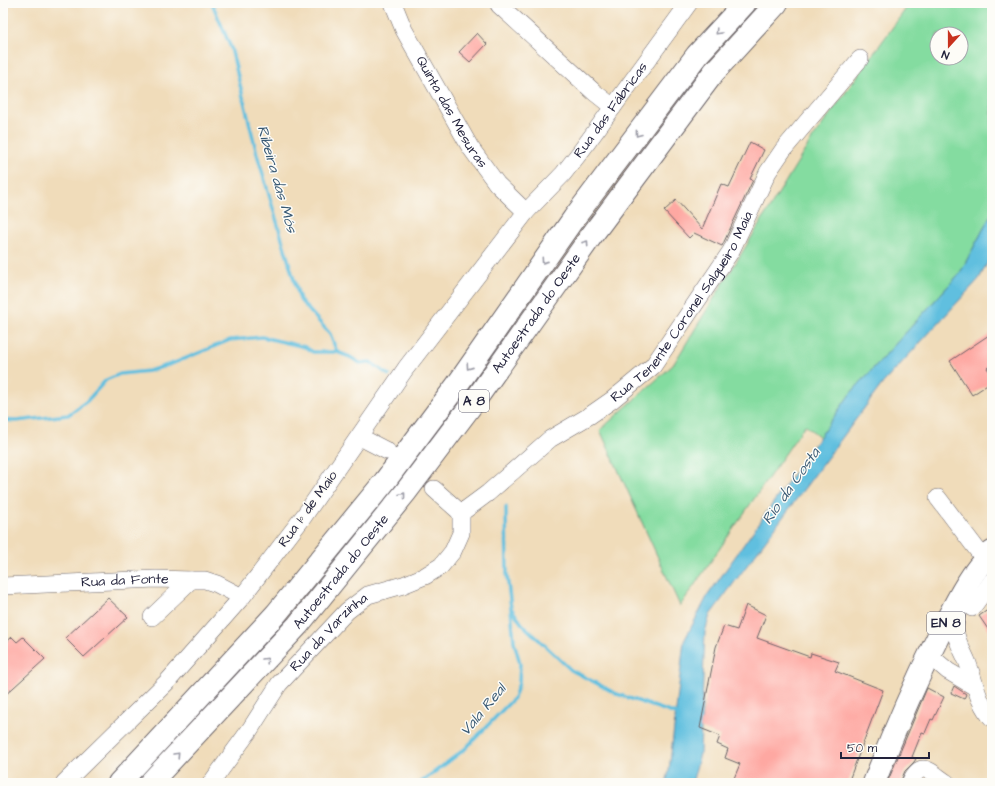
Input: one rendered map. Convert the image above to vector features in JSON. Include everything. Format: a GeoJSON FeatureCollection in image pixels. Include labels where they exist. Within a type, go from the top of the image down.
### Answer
{"type":"FeatureCollection","features":[{"type":"Feature","properties":{"kind":"main road","name":"Autoestrada do Oeste"},"geometry":{"type":"LineString","coordinates":[[119,783],[276,614],[385,481],[457,385],[574,218],[696,55],[745,3]]}},
{"type":"Feature","properties":{"kind":"main road","name":"Autoestrada do Oeste"},"geometry":{"type":"LineString","coordinates":[[150,783],[298,625],[405,493],[476,399],[592,236],[714,72],[777,3]]}},
{"type":"Feature","properties":{"kind":"main road","name":"EN 8"},"geometry":{"type":"LineString","coordinates":[[874,783],[895,729],[929,655],[967,599],[988,556]]}},
{"type":"Feature","properties":{"kind":"street","name":"Quinta das Mesuras"},"geometry":{"type":"LineString","coordinates":[[393,3],[404,30],[470,147],[497,184],[526,212]]}},
{"type":"Feature","properties":{"kind":"street","name":"Rua das Fábricas"},"geometry":{"type":"LineString","coordinates":[[526,212],[562,174],[689,3]]}},
{"type":"Feature","properties":{"kind":"street"},"geometry":{"type":"LineString","coordinates":[[499,5],[594,92],[613,107]]}},
{"type":"Feature","properties":{"kind":"street","name":"Rua Tenente Coronel Salgueiro Maia"},"geometry":{"type":"LineString","coordinates":[[461,513],[488,493],[550,439],[589,416],[612,400],[653,366],[731,251],[768,172],[783,150],[860,59]]}},
{"type":"Feature","properties":{"kind":"street","name":"Rua 1º de Maio"},"geometry":{"type":"LineString","coordinates":[[64,783],[168,682],[242,597],[299,522],[360,437],[406,368],[526,212]]}},
{"type":"Feature","properties":{"kind":"street"},"geometry":{"type":"LineString","coordinates":[[360,437],[387,451]]}},
{"type":"Feature","properties":{"kind":"street"},"geometry":{"type":"LineString","coordinates":[[434,489],[461,513]]}},
{"type":"Feature","properties":{"kind":"street"},"geometry":{"type":"LineString","coordinates":[[938,498],[988,556]]}},
{"type":"Feature","properties":{"kind":"street","name":"Rua da Varzinha"},"geometry":{"type":"LineString","coordinates":[[211,783],[249,731],[279,684],[347,611],[368,595],[403,585],[425,576],[441,566],[453,551],[461,533],[461,513]]}},
{"type":"Feature","properties":{"kind":"street","name":"Rua da Fonte"},"geometry":{"type":"LineString","coordinates":[[3,586],[156,579],[191,580],[217,584],[242,597]]}},
{"type":"Feature","properties":{"kind":"street"},"geometry":{"type":"LineString","coordinates":[[152,617],[191,580]]}},
{"type":"Feature","properties":{"kind":"street"},"geometry":{"type":"LineString","coordinates":[[992,581],[967,599],[955,630],[958,643],[967,661],[975,687],[985,711],[992,718]]}},
{"type":"Feature","properties":{"kind":"street"},"geometry":{"type":"LineString","coordinates":[[929,655],[951,656],[967,661]]}},
{"type":"Feature","properties":{"kind":"street"},"geometry":{"type":"LineString","coordinates":[[929,655],[948,671],[975,687]]}},
{"type":"Feature","properties":{"kind":"street"},"geometry":{"type":"LineString","coordinates":[[919,676],[948,671]]}},
{"type":"Feature","properties":{"kind":"street"},"geometry":{"type":"LineString","coordinates":[[910,783],[915,772],[920,769],[925,769],[947,783]]}},
{"type":"Feature","properties":{"kind":"green space"},"geometry":{"type":"Polygon","coordinates":[[[910,3],[992,3],[992,213],[960,273],[850,394],[820,437],[805,425],[680,606],[600,430],[673,365],[810,142],[910,3]]]}},
{"type":"Feature","properties":{"kind":"water","name":"Rio da Costa"},"geometry":{"type":"Polygon","coordinates":[[[992,213],[992,254],[979,279],[883,383],[710,615],[705,632],[700,754],[692,783],[666,783],[669,771],[684,641],[708,595],[850,394],[960,273],[992,213]]]}},
{"type":"Feature","properties":{"kind":"building"},"geometry":{"type":"Polygon","coordinates":[[[477,33],[487,44],[470,62],[459,52],[477,33]]]}},
{"type":"Feature","properties":{"kind":"building"},"geometry":{"type":"Polygon","coordinates":[[[750,142],[764,150],[750,179],[753,180],[722,246],[694,233],[689,238],[664,211],[676,200],[702,229],[721,184],[729,187],[750,142]]]}},
{"type":"Feature","properties":{"kind":"building"},"geometry":{"type":"Polygon","coordinates":[[[992,333],[992,364],[987,368],[992,375],[992,382],[972,395],[950,361],[992,333]]]}},
{"type":"Feature","properties":{"kind":"building"},"geometry":{"type":"Polygon","coordinates":[[[108,598],[128,617],[84,657],[65,638],[108,598]]]}},
{"type":"Feature","properties":{"kind":"building"},"geometry":{"type":"Polygon","coordinates":[[[746,605],[766,615],[757,638],[810,657],[811,653],[839,662],[835,671],[883,690],[848,783],[732,783],[740,764],[725,758],[728,749],[717,744],[720,736],[700,728],[716,647],[724,626],[737,630],[746,605]]]}},
{"type":"Feature","properties":{"kind":"building"},"geometry":{"type":"Polygon","coordinates":[[[992,607],[992,635],[979,616],[992,607]]]}},
{"type":"Feature","properties":{"kind":"building"},"geometry":{"type":"Polygon","coordinates":[[[12,637],[17,642],[23,637],[45,659],[3,697],[3,645],[12,637]]]}},
{"type":"Feature","properties":{"kind":"building"},"geometry":{"type":"Polygon","coordinates":[[[954,686],[966,694],[964,699],[951,693],[954,686]]]}},
{"type":"Feature","properties":{"kind":"building"},"geometry":{"type":"Polygon","coordinates":[[[927,688],[944,697],[933,720],[931,719],[925,733],[922,732],[912,757],[916,759],[905,771],[900,783],[887,783],[927,688]]]}},
{"type":"Feature","properties":{"kind":"waterway","name":"Ribeira das Mós"},"geometry":{"type":"LineString","coordinates":[[212,3],[231,48],[257,154],[300,300],[330,334],[337,352]]}},
{"type":"Feature","properties":{"kind":"waterway"},"geometry":{"type":"LineString","coordinates":[[3,420],[16,421],[68,415],[87,401],[106,380],[120,374],[149,371],[174,363],[230,340],[262,337],[305,347],[313,352],[337,352],[360,363],[370,362],[389,375]]}},
{"type":"Feature","properties":{"kind":"waterway"},"geometry":{"type":"LineString","coordinates":[[506,507],[507,575],[511,608],[522,624],[571,670],[617,694],[679,715]]}},
{"type":"Feature","properties":{"kind":"waterway","name":"Vala Real"},"geometry":{"type":"LineString","coordinates":[[420,783],[465,749],[514,698],[519,683],[520,663],[514,642],[511,609]]}}]}
